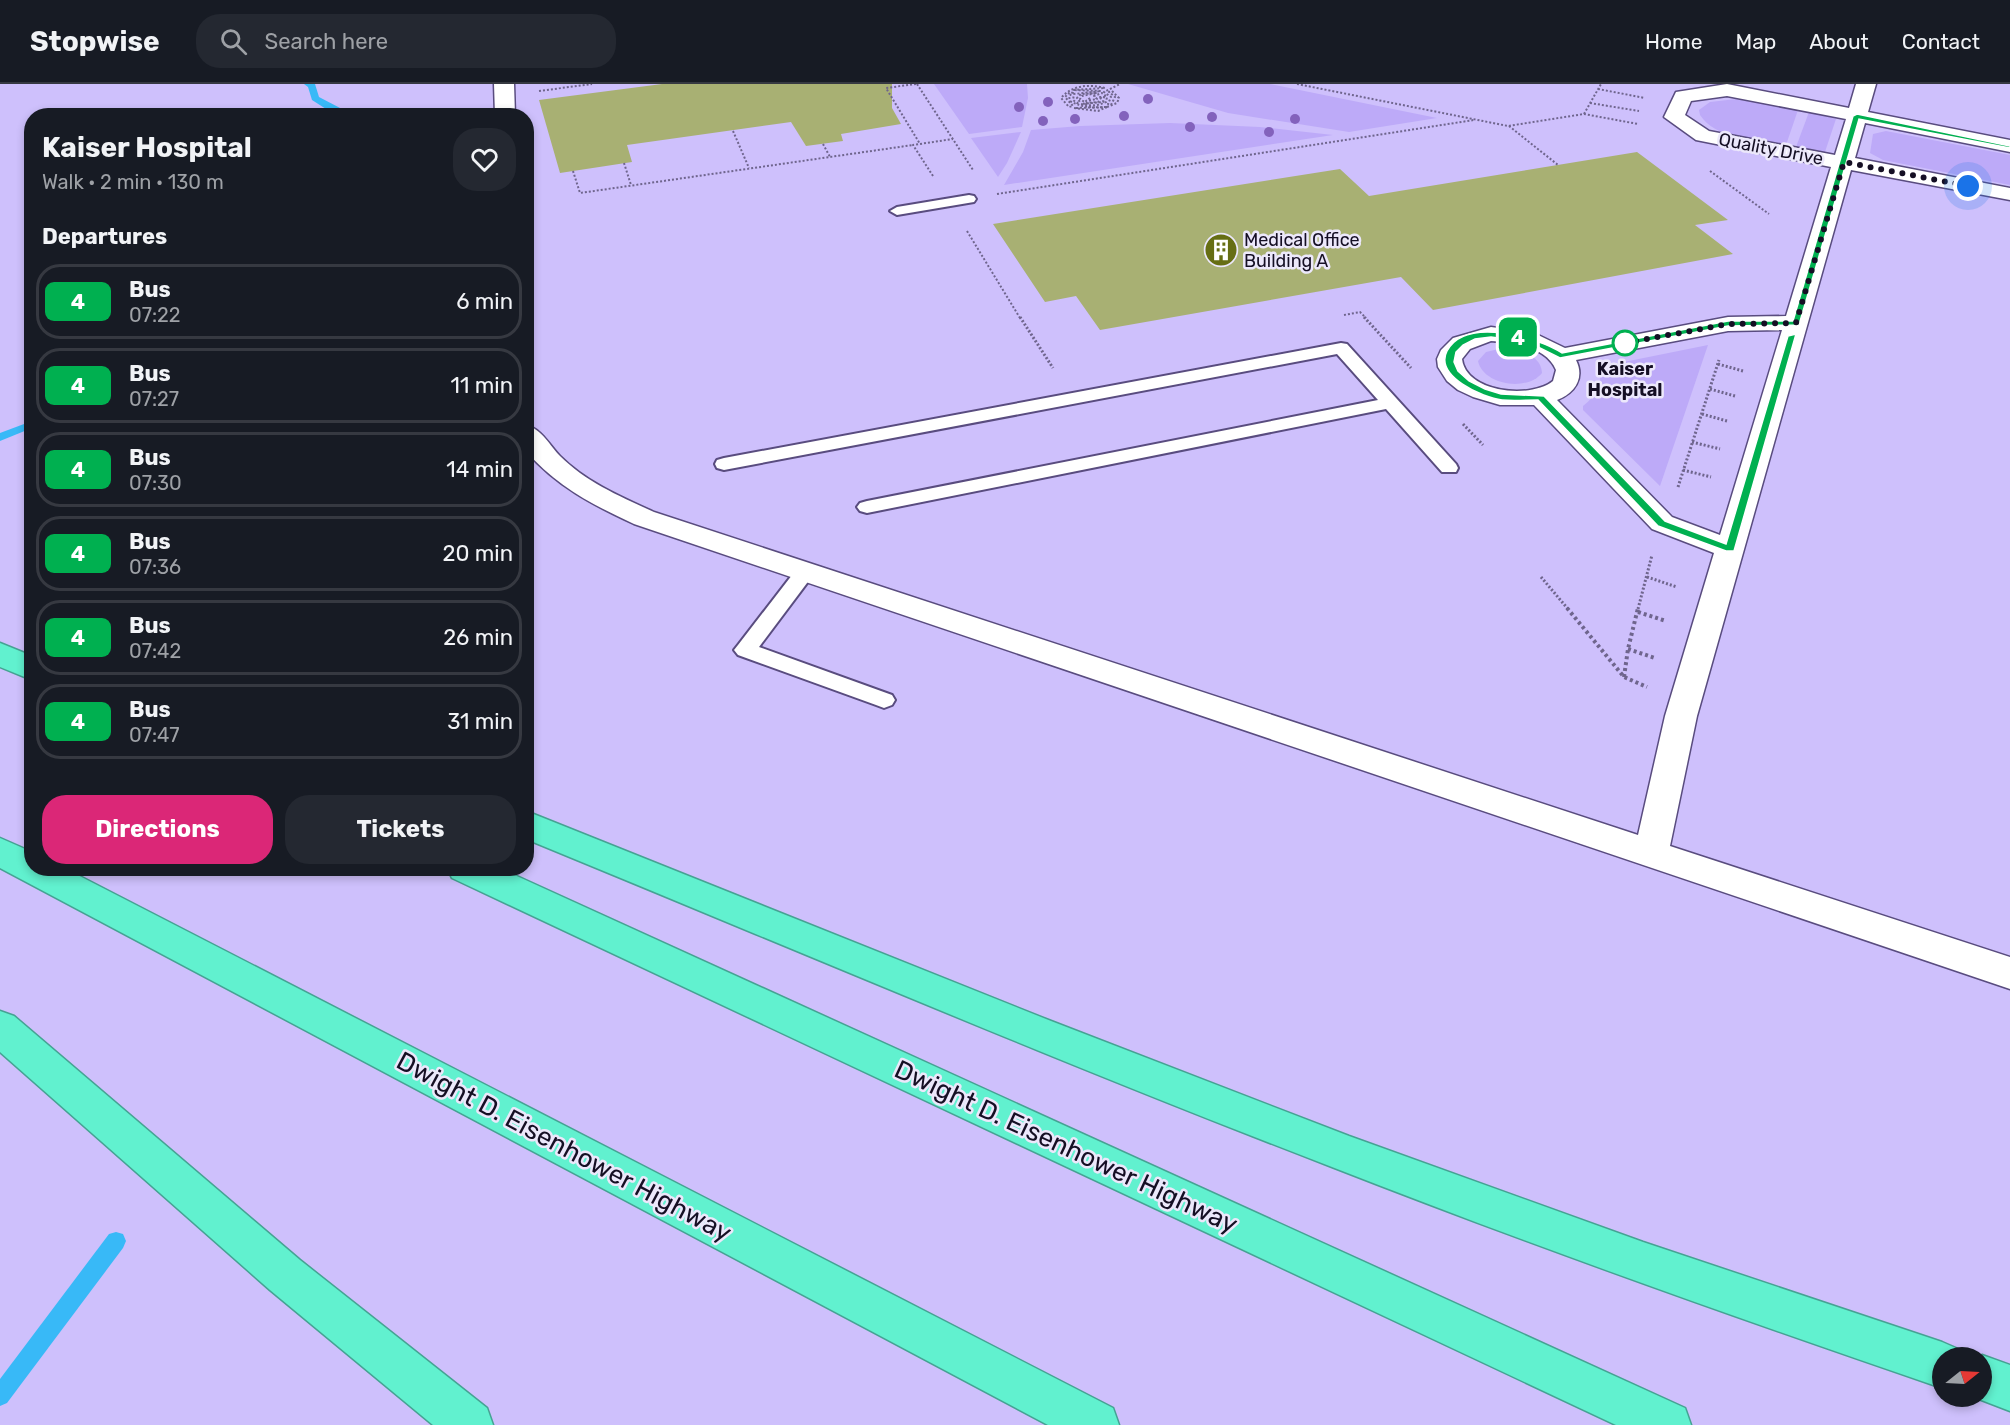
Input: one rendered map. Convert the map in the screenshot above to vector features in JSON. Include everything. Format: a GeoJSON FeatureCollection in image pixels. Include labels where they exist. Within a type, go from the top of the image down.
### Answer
{"type":"FeatureCollection","features":[{"type":"Feature","properties":{"kind":"highway"},"geometry":{"type":"LineString","coordinates":[[0,654],[24,665]]}},
{"type":"Feature","properties":{"kind":"highway"},"geometry":{"type":"LineString","coordinates":[[534,827],[1052,1039],[1348,1155],[1746,1298],[1932,1362]]}},
{"type":"Feature","properties":{"kind":"highway","name":"Dwight D. Eisenhower Highway"},"geometry":{"type":"LineString","coordinates":[[0,852],[24,864]]}},
{"type":"Feature","properties":{"kind":"highway","name":"Dwight D. Eisenhower Highway"},"geometry":{"type":"LineString","coordinates":[[47,876],[1096,1425]]}},
{"type":"Feature","properties":{"kind":"highway","name":"Dwight D. Eisenhower Highway"},"geometry":{"type":"LineString","coordinates":[[481,876],[1668,1425]]}},
{"type":"Feature","properties":{"kind":"highway"},"geometry":{"type":"LineString","coordinates":[[0,1028],[285,1275],[470,1425]]}},
{"type":"Feature","properties":{"kind":"highway"},"geometry":{"type":"LineString","coordinates":[[1992,1382],[2010,1388]]}},
{"type":"Feature","properties":{"kind":"street"},"geometry":{"type":"LineString","coordinates":[[504,84],[505,108]]}},
{"type":"Feature","properties":{"kind":"street"},"geometry":{"type":"LineString","coordinates":[[1651,855],[1682,716],[1866,84]]}},
{"type":"Feature","properties":{"kind":"street","name":"Quality Drive"},"geometry":{"type":"LineString","coordinates":[[2010,146],[1728,90],[1683,96],[1674,117],[1703,136],[2010,194]]}},
{"type":"Feature","properties":{"kind":"street"},"geometry":{"type":"LineString","coordinates":[[1560,356],[1728,324],[1796,323]]}},
{"type":"Feature","properties":{"kind":"street"},"geometry":{"type":"LineString","coordinates":[[1501,334],[1529,339],[1546,346],[1560,356],[1569,373],[1568,381],[1563,388],[1541,398],[1501,397],[1473,387],[1454,372],[1450,362],[1451,351],[1460,343],[1473,337],[1501,334]]}},
{"type":"Feature","properties":{"kind":"street"},"geometry":{"type":"LineString","coordinates":[[1541,398],[1662,523],[1730,549]]}},
{"type":"Feature","properties":{"kind":"street"},"geometry":{"type":"LineString","coordinates":[[534,442],[568,477],[600,497],[644,518],[2010,974]]}},
{"type":"Feature","properties":{"kind":"lane"},"geometry":{"type":"LineString","coordinates":[[897,211],[969,200]]}},
{"type":"Feature","properties":{"kind":"lane"},"geometry":{"type":"LineString","coordinates":[[724,464],[1341,348],[1449,468]]}},
{"type":"Feature","properties":{"kind":"lane"},"geometry":{"type":"LineString","coordinates":[[867,507],[1390,403]]}},
{"type":"Feature","properties":{"kind":"lane"},"geometry":{"type":"LineString","coordinates":[[806,571],[745,650],[884,700]]}},
{"type":"Feature","properties":{"kind":"path"},"geometry":{"type":"LineString","coordinates":[[536,91],[592,84]]}},
{"type":"Feature","properties":{"kind":"path"},"geometry":{"type":"LineString","coordinates":[[920,144],[886,88],[917,84],[990,196]]}},
{"type":"Feature","properties":{"kind":"path"},"geometry":{"type":"LineString","coordinates":[[1090,98],[1086,101],[1095,101],[1097,99],[1094,96],[1102,93],[1107,97],[1106,102],[1102,105],[1085,105],[1081,104],[1103,102],[1104,97],[1099,96],[1101,98],[1098,102],[1086,102],[1080,99],[1082,96],[1097,93],[1081,94],[1077,98],[1080,102],[1077,103],[1073,100],[1074,94],[1101,91],[1073,90],[1106,88],[1077,87],[1067,91],[1061,98],[1069,107],[1073,106],[1065,97],[1070,92],[1073,93],[1070,101],[1077,105],[1088,108],[1108,106],[1089,109],[1074,108],[1098,111],[1117,103],[1119,98],[1112,91],[1109,92],[1115,97],[1114,101],[1111,105],[1108,104],[1111,97],[1104,92],[1120,84]]}},
{"type":"Feature","properties":{"kind":"path"},"geometry":{"type":"LineString","coordinates":[[1297,84],[1508,126],[1584,114],[1638,124]]}},
{"type":"Feature","properties":{"kind":"path"},"geometry":{"type":"LineString","coordinates":[[1584,114],[1601,84]]}},
{"type":"Feature","properties":{"kind":"path"},"geometry":{"type":"LineString","coordinates":[[1598,90],[1650,99]]}},
{"type":"Feature","properties":{"kind":"path"},"geometry":{"type":"LineString","coordinates":[[1590,103],[1644,112]]}},
{"type":"Feature","properties":{"kind":"path"},"geometry":{"type":"LineString","coordinates":[[969,200],[1473,120]]}},
{"type":"Feature","properties":{"kind":"path"},"geometry":{"type":"LineString","coordinates":[[1508,126],[1558,165]]}},
{"type":"Feature","properties":{"kind":"path"},"geometry":{"type":"LineString","coordinates":[[733,131],[748,168]]}},
{"type":"Feature","properties":{"kind":"path"},"geometry":{"type":"LineString","coordinates":[[573,171],[580,193],[953,139]]}},
{"type":"Feature","properties":{"kind":"path"},"geometry":{"type":"LineString","coordinates":[[823,144],[830,156]]}},
{"type":"Feature","properties":{"kind":"path"},"geometry":{"type":"LineString","coordinates":[[913,145],[1052,368],[1063,366]]}},
{"type":"Feature","properties":{"kind":"path"},"geometry":{"type":"LineString","coordinates":[[624,164],[631,185]]}},
{"type":"Feature","properties":{"kind":"path"},"geometry":{"type":"LineString","coordinates":[[1703,167],[1769,214]]}},
{"type":"Feature","properties":{"kind":"path"},"geometry":{"type":"LineString","coordinates":[[1337,316],[1360,312],[1414,370]]}},
{"type":"Feature","properties":{"kind":"path"},"geometry":{"type":"LineString","coordinates":[[1677,488],[1721,354]]}},
{"type":"Feature","properties":{"kind":"path"},"geometry":{"type":"LineString","coordinates":[[1718,364],[1749,372]]}},
{"type":"Feature","properties":{"kind":"path"},"geometry":{"type":"LineString","coordinates":[[1710,389],[1742,398]]}},
{"type":"Feature","properties":{"kind":"path"},"geometry":{"type":"LineString","coordinates":[[1701,414],[1735,423]]}},
{"type":"Feature","properties":{"kind":"path"},"geometry":{"type":"LineString","coordinates":[[1460,420],[1483,445]]}},
{"type":"Feature","properties":{"kind":"path"},"geometry":{"type":"LineString","coordinates":[[1692,442],[1726,450]]}},
{"type":"Feature","properties":{"kind":"path"},"geometry":{"type":"LineString","coordinates":[[1683,470],[1718,479]]}},
{"type":"Feature","properties":{"kind":"path"},"geometry":{"type":"LineString","coordinates":[[1541,577],[1624,677],[1653,689]]}},
{"type":"Feature","properties":{"kind":"path"},"geometry":{"type":"LineString","coordinates":[[1647,577],[1678,587]]}},
{"type":"Feature","properties":{"kind":"path"},"geometry":{"type":"LineString","coordinates":[[1638,612],[1670,622]]}},
{"type":"Feature","properties":{"kind":"path"},"geometry":{"type":"LineString","coordinates":[[1628,649],[1657,659]]}},
{"type":"Feature","properties":{"kind":"shaded area"},"geometry":{"type":"Polygon","coordinates":[[[934,84],[1027,84],[1028,98],[1022,127],[969,134],[934,84]]]}},
{"type":"Feature","properties":{"kind":"shaded area"},"geometry":{"type":"Polygon","coordinates":[[[1128,84],[1270,84],[1437,118],[1349,132],[1228,113],[1128,84]]]}},
{"type":"Feature","properties":{"kind":"shaded area"},"geometry":{"type":"Polygon","coordinates":[[[1736,99],[1798,110],[1786,145],[1727,134],[1707,123],[1700,115],[1699,110],[1710,102],[1736,99]]]}},
{"type":"Feature","properties":{"kind":"shaded area"},"geometry":{"type":"Polygon","coordinates":[[[1809,112],[1836,119],[1825,152],[1796,147],[1809,112]]]}},
{"type":"Feature","properties":{"kind":"shaded area"},"geometry":{"type":"Polygon","coordinates":[[[1170,123],[1260,127],[1333,135],[1004,185],[1023,152],[1031,130],[1170,123]]]}},
{"type":"Feature","properties":{"kind":"shaded area"},"geometry":{"type":"Polygon","coordinates":[[[1886,131],[2010,155],[2010,185],[1883,160],[1870,153],[1873,134],[1886,131]]]}},
{"type":"Feature","properties":{"kind":"shaded area"},"geometry":{"type":"Polygon","coordinates":[[[1021,132],[1007,163],[998,177],[971,138],[1021,132]]]}},
{"type":"Feature","properties":{"kind":"shaded area"},"geometry":{"type":"Polygon","coordinates":[[[1708,345],[1660,486],[1583,410],[1583,406],[1598,389],[1599,367],[1708,345]]]}},
{"type":"Feature","properties":{"kind":"shaded area"},"geometry":{"type":"Polygon","coordinates":[[[1503,348],[1533,357],[1538,361],[1542,373],[1526,383],[1516,384],[1488,376],[1478,361],[1486,352],[1503,348]]]}},
{"type":"Feature","properties":{"kind":"building"},"geometry":{"type":"Polygon","coordinates":[[[662,84],[892,84],[892,108],[901,124],[841,134],[843,141],[806,146],[791,122],[627,145],[632,162],[560,173],[539,100],[662,84]]]}},
{"type":"Feature","properties":{"kind":"building","name":"Medical Office Building A"},"geometry":{"type":"Polygon","coordinates":[[[1637,152],[1728,220],[1695,225],[1733,254],[1433,310],[1401,277],[1100,330],[1076,296],[1045,302],[993,224],[1340,169],[1369,196],[1637,152]]]}},
{"type":"Feature","properties":{"kind":"waterway"},"geometry":{"type":"LineString","coordinates":[[308,84],[312,86],[315,98],[333,108]]}},
{"type":"Feature","properties":{"kind":"waterway"},"geometry":{"type":"LineString","coordinates":[[0,437],[24,427]]}},
{"type":"Feature","properties":{"kind":"waterway"},"geometry":{"type":"LineString","coordinates":[[0,1396],[116,1241]]}},
{"type":"Feature","properties":{"kind":"bus line","name":"4"},"geometry":{"type":"LineString","coordinates":[[1793,336],[1730,549],[1662,523],[1541,398],[1501,397],[1481,391],[1465,383],[1454,372],[1450,362],[1451,351],[1460,343],[1473,337],[1491,334],[1529,339],[1546,346],[1560,356],[1728,324],[1796,323],[1857,116],[2010,146]]}},
{"type":"Feature","properties":{"kind":"place","name":"Medical Office Building A"},"geometry":{"type":"Point","coordinates":[1221,250]}},
{"type":"Feature","properties":{"kind":"place","name":"Kaiser Hospital"},"geometry":{"type":"Point","coordinates":[1625,343]}},
{"type":"Feature","properties":{"kind":"route"},"geometry":{"type":"LineString","coordinates":[[1625,343],[1620,344],[1728,324],[1796,323],[1844,162],[1968,186]]}}]}
